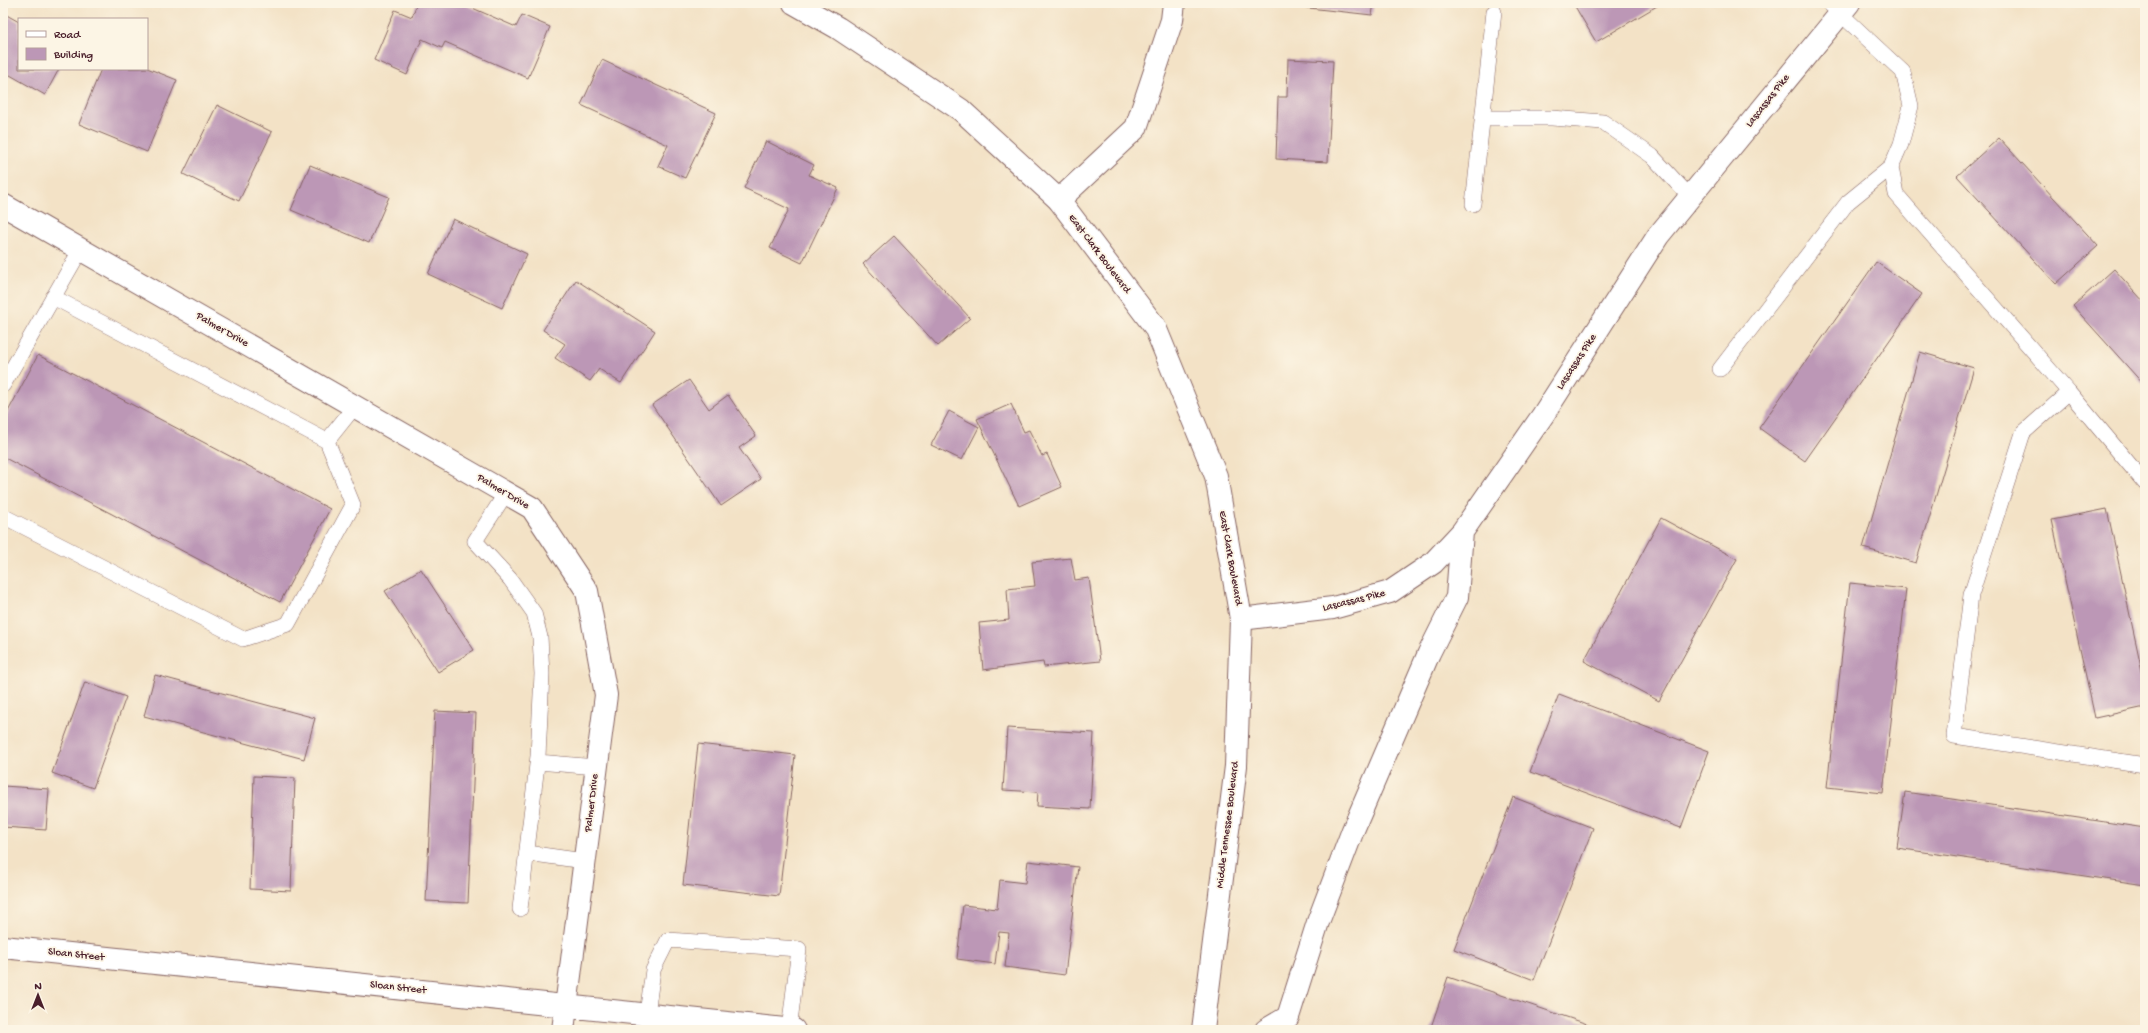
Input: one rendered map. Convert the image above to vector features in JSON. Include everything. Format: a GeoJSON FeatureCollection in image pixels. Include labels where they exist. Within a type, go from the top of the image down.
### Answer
{"type":"FeatureCollection","features":[{"type":"Feature","properties":{"kind":"main road","name":"East Clark Boulevard"},"geometry":{"type":"LineString","coordinates":[[794,3],[838,28],[961,110],[1059,200],[1155,327],[1216,476],[1241,619]]}},
{"type":"Feature","properties":{"kind":"main road"},"geometry":{"type":"LineString","coordinates":[[1059,200],[1136,128],[1172,20],[1174,3]]}},
{"type":"Feature","properties":{"kind":"main road","name":"Lascassas Pike"},"geometry":{"type":"LineString","coordinates":[[1241,619],[1333,608],[1390,592],[1433,563],[1462,532],[1543,415],[1658,236],[1839,7]]}},
{"type":"Feature","properties":{"kind":"main road","name":"Palmer Drive"},"geometry":{"type":"LineString","coordinates":[[3,205],[532,508],[587,591],[606,695],[563,1030]]}},
{"type":"Feature","properties":{"kind":"main road"},"geometry":{"type":"LineString","coordinates":[[1266,1030],[1288,1016],[1318,922],[1353,830],[1429,653],[1457,597],[1462,532]]}},
{"type":"Feature","properties":{"kind":"main road","name":"Middle Tennessee Boulevard"},"geometry":{"type":"LineString","coordinates":[[1203,1030],[1236,766],[1241,619]]}},
{"type":"Feature","properties":{"kind":"main road","name":"Sloan Street"},"geometry":{"type":"LineString","coordinates":[[3,947],[794,1030]]}},
{"type":"Feature","properties":{"kind":"lane"},"geometry":{"type":"LineString","coordinates":[[1720,369],[1848,202],[1891,167],[1901,144],[1911,106],[1903,72],[1839,7]]}},
{"type":"Feature","properties":{"kind":"lane"},"geometry":{"type":"LineString","coordinates":[[1473,204],[1494,12]]}},
{"type":"Feature","properties":{"kind":"lane"},"geometry":{"type":"LineString","coordinates":[[1483,118],[1552,118],[1603,122],[1652,156],[1690,197]]}},
{"type":"Feature","properties":{"kind":"lane"},"geometry":{"type":"LineString","coordinates":[[1891,167],[1896,194],[2069,392],[2145,483]]}},
{"type":"Feature","properties":{"kind":"lane"},"geometry":{"type":"LineString","coordinates":[[3,385],[81,249]]}},
{"type":"Feature","properties":{"kind":"lane"},"geometry":{"type":"LineString","coordinates":[[3,516],[243,639],[288,624],[353,505],[327,441],[53,297]]}},
{"type":"Feature","properties":{"kind":"lane"},"geometry":{"type":"LineString","coordinates":[[2069,392],[2023,434],[1971,594],[1954,736],[2145,765]]}},
{"type":"Feature","properties":{"kind":"lane"},"geometry":{"type":"LineString","coordinates":[[327,441],[355,406]]}},
{"type":"Feature","properties":{"kind":"lane"},"geometry":{"type":"LineString","coordinates":[[506,493],[474,541],[510,579],[534,613],[540,637],[542,674],[538,762],[520,909]]}},
{"type":"Feature","properties":{"kind":"lane"},"geometry":{"type":"LineString","coordinates":[[538,762],[596,767]]}},
{"type":"Feature","properties":{"kind":"lane"},"geometry":{"type":"LineString","coordinates":[[526,853],[584,861]]}},
{"type":"Feature","properties":{"kind":"lane"},"geometry":{"type":"LineString","coordinates":[[648,1014],[653,970],[668,940],[799,949],[789,1030]]}},
{"type":"Feature","properties":{"kind":"building"},"geometry":{"type":"Polygon","coordinates":[[[417,3],[461,3],[516,27],[522,15],[550,27],[528,78],[445,42],[442,48],[422,39],[407,75],[374,60],[395,10],[412,17],[417,3]]]}},
{"type":"Feature","properties":{"kind":"building"},"geometry":{"type":"Polygon","coordinates":[[[1291,3],[1374,3],[1372,15],[1291,6],[1291,3]]]}},
{"type":"Feature","properties":{"kind":"building"},"geometry":{"type":"Polygon","coordinates":[[[1573,3],[1662,3],[1596,42],[1573,3]]]}},
{"type":"Feature","properties":{"kind":"building"},"geometry":{"type":"Polygon","coordinates":[[[3,13],[18,21],[18,70],[58,70],[45,95],[3,71],[3,13]]]}},
{"type":"Feature","properties":{"kind":"building"},"geometry":{"type":"Polygon","coordinates":[[[1288,59],[1333,61],[1328,162],[1276,159],[1278,97],[1287,97],[1288,59]]]}},
{"type":"Feature","properties":{"kind":"building"},"geometry":{"type":"Polygon","coordinates":[[[602,60],[716,113],[685,178],[658,166],[668,145],[581,105],[602,60]]]}},
{"type":"Feature","properties":{"kind":"building"},"geometry":{"type":"Polygon","coordinates":[[[148,68],[177,80],[147,152],[79,124],[101,70],[148,70],[148,68]]]}},
{"type":"Feature","properties":{"kind":"building"},"geometry":{"type":"Polygon","coordinates":[[[217,105],[272,132],[239,201],[183,174],[217,105]]]}},
{"type":"Feature","properties":{"kind":"building"},"geometry":{"type":"Polygon","coordinates":[[[1999,138],[2098,246],[2056,284],[1957,176],[1999,138]]]}},
{"type":"Feature","properties":{"kind":"building"},"geometry":{"type":"Polygon","coordinates":[[[766,141],[814,165],[809,175],[838,188],[802,263],[770,248],[789,209],[744,188],[766,141]]]}},
{"type":"Feature","properties":{"kind":"building"},"geometry":{"type":"Polygon","coordinates":[[[310,165],[389,197],[369,243],[291,210],[310,165]]]}},
{"type":"Feature","properties":{"kind":"building"},"geometry":{"type":"Polygon","coordinates":[[[453,219],[527,254],[502,308],[428,274],[453,219]]]}},
{"type":"Feature","properties":{"kind":"building"},"geometry":{"type":"Polygon","coordinates":[[[894,236],[970,318],[938,346],[863,264],[894,236]]]}},
{"type":"Feature","properties":{"kind":"building"},"geometry":{"type":"Polygon","coordinates":[[[1876,262],[1922,294],[1805,461],[1759,428],[1876,262]]]}},
{"type":"Feature","properties":{"kind":"building"},"geometry":{"type":"Polygon","coordinates":[[[2114,269],[2145,303],[2145,386],[2073,306],[2114,269]]]}},
{"type":"Feature","properties":{"kind":"building"},"geometry":{"type":"Polygon","coordinates":[[[576,280],[655,331],[621,383],[599,369],[590,381],[555,358],[565,344],[543,330],[576,280]]]}},
{"type":"Feature","properties":{"kind":"building"},"geometry":{"type":"Polygon","coordinates":[[[1920,352],[1974,368],[1916,563],[1863,548],[1920,352]]]}},
{"type":"Feature","properties":{"kind":"building"},"geometry":{"type":"Polygon","coordinates":[[[38,355],[330,509],[280,602],[3,457],[3,421],[38,355]]]}},
{"type":"Feature","properties":{"kind":"building"},"geometry":{"type":"Polygon","coordinates":[[[689,380],[709,409],[728,395],[756,436],[739,448],[761,479],[721,506],[652,405],[689,380]]]}},
{"type":"Feature","properties":{"kind":"building"},"geometry":{"type":"Polygon","coordinates":[[[1011,404],[1024,432],[1029,430],[1042,456],[1047,454],[1062,487],[1019,506],[977,419],[1011,404]]]}},
{"type":"Feature","properties":{"kind":"building"},"geometry":{"type":"Polygon","coordinates":[[[949,411],[979,427],[962,460],[931,445],[949,411]]]}},
{"type":"Feature","properties":{"kind":"building"},"geometry":{"type":"Polygon","coordinates":[[[2107,509],[2145,685],[2145,707],[2095,718],[2052,520],[2107,509]]]}},
{"type":"Feature","properties":{"kind":"building"},"geometry":{"type":"Polygon","coordinates":[[[1661,518],[1737,559],[1659,701],[1584,661],[1661,518]]]}},
{"type":"Feature","properties":{"kind":"building"},"geometry":{"type":"Polygon","coordinates":[[[1071,558],[1075,580],[1089,578],[1100,661],[1044,667],[1043,662],[983,670],[979,623],[1009,620],[1007,589],[1035,586],[1032,562],[1071,558]]]}},
{"type":"Feature","properties":{"kind":"building"},"geometry":{"type":"Polygon","coordinates":[[[421,569],[474,650],[438,672],[385,591],[421,569]]]}},
{"type":"Feature","properties":{"kind":"building"},"geometry":{"type":"Polygon","coordinates":[[[1850,583],[1906,589],[1883,793],[1827,787],[1850,583]]]}},
{"type":"Feature","properties":{"kind":"building"},"geometry":{"type":"Polygon","coordinates":[[[155,675],[315,718],[304,759],[144,716],[155,675]]]}},
{"type":"Feature","properties":{"kind":"building"},"geometry":{"type":"Polygon","coordinates":[[[85,682],[126,697],[93,788],[52,773],[85,682]]]}},
{"type":"Feature","properties":{"kind":"building"},"geometry":{"type":"Polygon","coordinates":[[[1559,694],[1709,751],[1681,828],[1530,772],[1559,694]]]}},
{"type":"Feature","properties":{"kind":"building"},"geometry":{"type":"Polygon","coordinates":[[[435,711],[476,713],[468,903],[426,901],[435,711]]]}},
{"type":"Feature","properties":{"kind":"building"},"geometry":{"type":"Polygon","coordinates":[[[1007,728],[1094,733],[1090,809],[1037,806],[1038,792],[1003,790],[1007,728]]]}},
{"type":"Feature","properties":{"kind":"building"},"geometry":{"type":"Polygon","coordinates":[[[698,744],[795,755],[779,896],[683,885],[698,744]]]}},
{"type":"Feature","properties":{"kind":"building"},"geometry":{"type":"Polygon","coordinates":[[[254,776],[295,778],[291,891],[250,889],[254,776]]]}},
{"type":"Feature","properties":{"kind":"building"},"geometry":{"type":"Polygon","coordinates":[[[3,786],[49,789],[46,830],[3,827],[3,786]]]}},
{"type":"Feature","properties":{"kind":"building"},"geometry":{"type":"Polygon","coordinates":[[[1905,792],[2145,828],[2145,885],[1897,848],[1905,792]]]}},
{"type":"Feature","properties":{"kind":"building"},"geometry":{"type":"Polygon","coordinates":[[[1513,797],[1593,828],[1534,980],[1454,949],[1513,797]]]}},
{"type":"Feature","properties":{"kind":"building"},"geometry":{"type":"Polygon","coordinates":[[[1028,861],[1078,867],[1065,975],[1005,967],[1009,933],[999,932],[995,964],[957,959],[963,905],[997,909],[1000,880],[1025,883],[1028,861]]]}},
{"type":"Feature","properties":{"kind":"building"},"geometry":{"type":"Polygon","coordinates":[[[1448,977],[1605,1030],[1430,1030],[1448,977]]]}}]}
